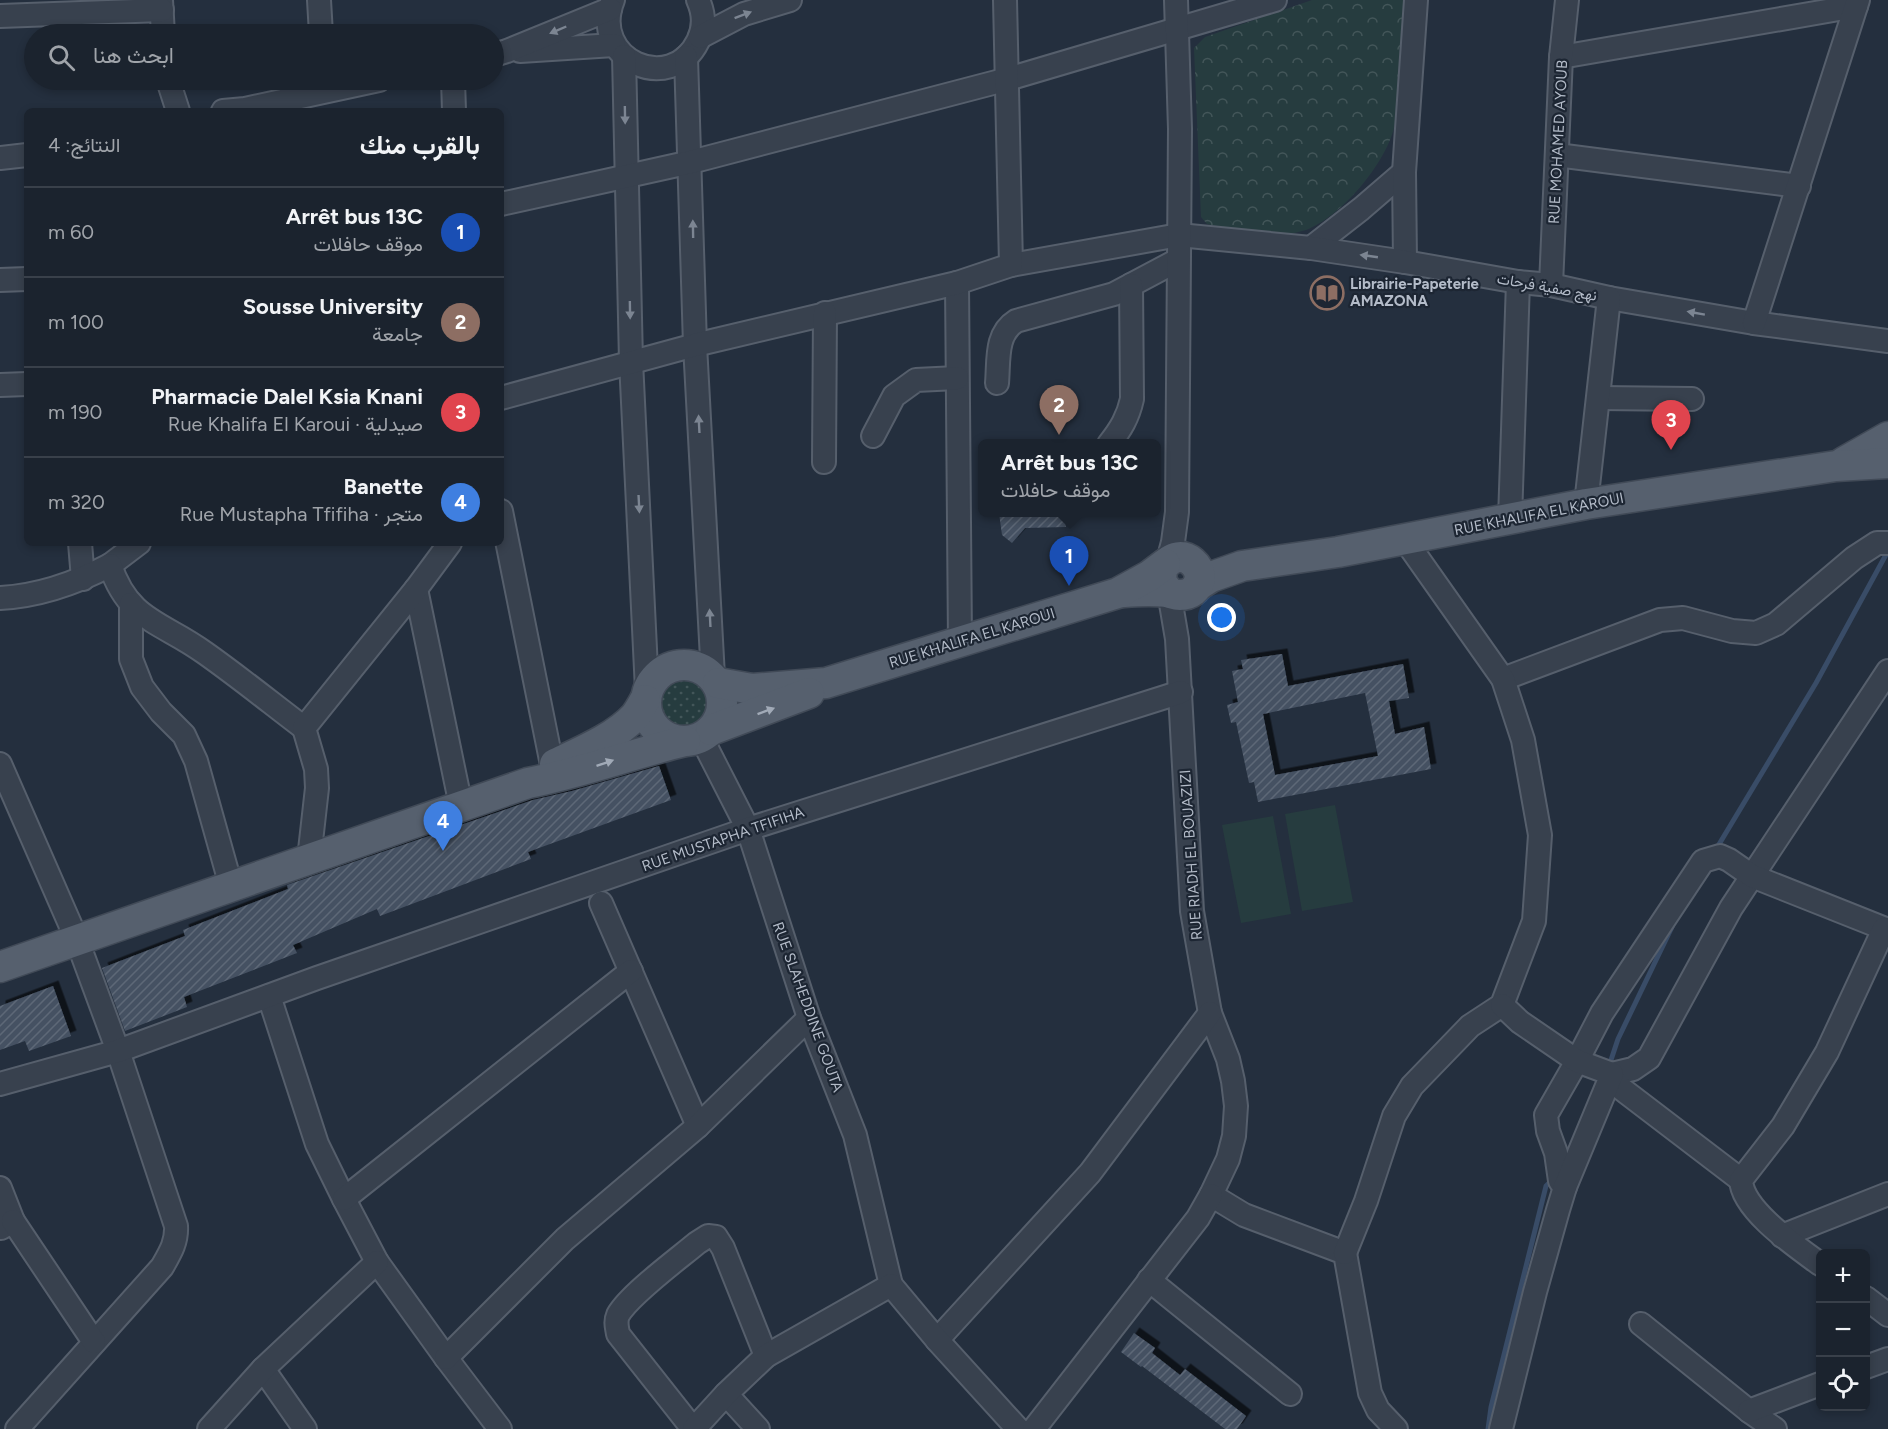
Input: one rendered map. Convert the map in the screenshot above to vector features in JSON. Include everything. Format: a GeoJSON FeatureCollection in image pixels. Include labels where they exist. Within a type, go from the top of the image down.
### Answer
{"type":"FeatureCollection","features":[{"type":"Feature","properties":{"kind":"main road","name":"RUE KHALIFA EL KAROUI"},"geometry":{"type":"LineString","coordinates":[[1836,466],[1888,437]]}},
{"type":"Feature","properties":{"kind":"main road","name":"RUE KHALIFA EL KAROUI"},"geometry":{"type":"LineString","coordinates":[[716,680],[752,689],[826,683],[1118,593],[1149,576],[1211,577],[1242,566],[1405,540],[1586,504],[1836,466],[1888,463]]}},
{"type":"Feature","properties":{"kind":"main road"},"geometry":{"type":"LineString","coordinates":[[0,967],[528,783],[552,765],[613,733],[634,716],[654,678],[664,669],[677,664],[697,666],[716,680],[722,695],[719,720],[699,736],[672,740],[661,734],[652,724],[646,713],[646,695]]}},
{"type":"Feature","properties":{"kind":"main road","name":"RUE KHALIFA EL KAROUI"},"geometry":{"type":"LineString","coordinates":[[528,783],[558,777],[699,736],[803,697],[826,683]]}},
{"type":"Feature","properties":{"kind":"street"},"geometry":{"type":"LineString","coordinates":[[319,0],[320,24]]}},
{"type":"Feature","properties":{"kind":"street"},"geometry":{"type":"LineString","coordinates":[[504,53],[619,51],[640,66],[660,68],[669,66],[686,57],[695,48],[700,37],[703,17],[698,0]]}},
{"type":"Feature","properties":{"kind":"street"},"geometry":{"type":"LineString","coordinates":[[700,37],[744,14],[790,0]]}},
{"type":"Feature","properties":{"kind":"street"},"geometry":{"type":"LineString","coordinates":[[1005,0],[1011,265]]}},
{"type":"Feature","properties":{"kind":"street","name":"RUE RIADH EL BOUAZIZI"},"geometry":{"type":"LineString","coordinates":[[1034,1429],[1198,1218],[1228,1159],[1234,1136],[1236,1106],[1233,1081],[1228,1059],[1210,1013],[1192,911],[1177,639],[1180,575],[1177,512],[1180,129],[1176,0]]}},
{"type":"Feature","properties":{"kind":"street"},"geometry":{"type":"LineString","coordinates":[[504,203],[691,162],[1008,79],[1275,0]]}},
{"type":"Feature","properties":{"kind":"street"},"geometry":{"type":"LineString","coordinates":[[1405,262],[1404,172],[1416,0]]}},
{"type":"Feature","properties":{"kind":"street","name":"RUE MOHAMED AYOUB"},"geometry":{"type":"LineString","coordinates":[[1551,285],[1561,57],[1567,0]]}},
{"type":"Feature","properties":{"kind":"street"},"geometry":{"type":"LineString","coordinates":[[1561,57],[1857,3],[1754,323]]}},
{"type":"Feature","properties":{"kind":"street"},"geometry":{"type":"LineString","coordinates":[[13,11],[161,5],[162,24]]}},
{"type":"Feature","properties":{"kind":"street"},"geometry":{"type":"LineString","coordinates":[[611,5],[608,27],[619,51],[627,176],[631,361],[646,695]]}},
{"type":"Feature","properties":{"kind":"street"},"geometry":{"type":"LineString","coordinates":[[504,51],[611,5]]}},
{"type":"Feature","properties":{"kind":"street"},"geometry":{"type":"LineString","coordinates":[[686,57],[695,345],[716,680]]}},
{"type":"Feature","properties":{"kind":"street"},"geometry":{"type":"LineString","coordinates":[[161,108],[164,90]]}},
{"type":"Feature","properties":{"kind":"street"},"geometry":{"type":"LineString","coordinates":[[170,90],[177,108]]}},
{"type":"Feature","properties":{"kind":"street"},"geometry":{"type":"LineString","coordinates":[[243,108],[306,90]]}},
{"type":"Feature","properties":{"kind":"street"},"geometry":{"type":"LineString","coordinates":[[453,90],[454,108]]}},
{"type":"Feature","properties":{"kind":"street"},"geometry":{"type":"LineString","coordinates":[[0,158],[24,155]]}},
{"type":"Feature","properties":{"kind":"street"},"geometry":{"type":"LineString","coordinates":[[1557,155],[1799,186]]}},
{"type":"Feature","properties":{"kind":"street"},"geometry":{"type":"LineString","coordinates":[[1311,248],[1404,172]]}},
{"type":"Feature","properties":{"kind":"street","name":"نهج صفية فرحات"},"geometry":{"type":"LineString","coordinates":[[504,397],[631,361],[957,283],[1011,265],[1179,236],[1311,248],[1405,262],[1518,282],[1551,285],[1609,298],[1754,323],[1885,343]]}},
{"type":"Feature","properties":{"kind":"street"},"geometry":{"type":"LineString","coordinates":[[997,383],[1001,338],[1008,326],[1016,321],[1114,294],[1178,260]]}},
{"type":"Feature","properties":{"kind":"street"},"geometry":{"type":"LineString","coordinates":[[0,280],[24,279]]}},
{"type":"Feature","properties":{"kind":"street"},"geometry":{"type":"LineString","coordinates":[[1510,519],[1518,282]]}},
{"type":"Feature","properties":{"kind":"street"},"geometry":{"type":"LineString","coordinates":[[957,283],[960,642]]}},
{"type":"Feature","properties":{"kind":"street"},"geometry":{"type":"LineString","coordinates":[[1113,439],[1128,416],[1132,399],[1131,285]]}},
{"type":"Feature","properties":{"kind":"street"},"geometry":{"type":"LineString","coordinates":[[1586,504],[1609,298]]}},
{"type":"Feature","properties":{"kind":"street"},"geometry":{"type":"LineString","coordinates":[[824,462],[825,313]]}},
{"type":"Feature","properties":{"kind":"street"},"geometry":{"type":"LineString","coordinates":[[873,436],[894,396],[916,380],[957,378]]}},
{"type":"Feature","properties":{"kind":"street"},"geometry":{"type":"LineString","coordinates":[[0,385],[24,384]]}},
{"type":"Feature","properties":{"kind":"street"},"geometry":{"type":"LineString","coordinates":[[1599,398],[1692,399]]}},
{"type":"Feature","properties":{"kind":"street"},"geometry":{"type":"LineString","coordinates":[[504,527],[552,765]]}},
{"type":"Feature","properties":{"kind":"street"},"geometry":{"type":"LineString","coordinates":[[1396,1429],[1378,1410],[1370,1393],[1345,1253],[1366,1201],[1394,1116],[1412,1086],[1470,1026],[1502,1005],[1534,921],[1540,835],[1523,740],[1503,679],[1405,540]]}},
{"type":"Feature","properties":{"kind":"street"},"geometry":{"type":"LineString","coordinates":[[1503,679],[1660,620],[1683,618],[1732,631],[1756,633],[1776,624],[1854,558],[1877,543],[1888,543]]}},
{"type":"Feature","properties":{"kind":"street"},"geometry":{"type":"LineString","coordinates":[[80,546],[83,579]]}},
{"type":"Feature","properties":{"kind":"street"},"geometry":{"type":"LineString","coordinates":[[0,598],[35,594],[83,579],[110,565],[135,546]]}},
{"type":"Feature","properties":{"kind":"street"},"geometry":{"type":"LineString","coordinates":[[304,728],[448,546]]}},
{"type":"Feature","properties":{"kind":"street"},"geometry":{"type":"LineString","coordinates":[[110,565],[116,584],[131,604],[152,622],[203,651],[304,728],[316,770],[318,788],[309,860]]}},
{"type":"Feature","properties":{"kind":"street"},"geometry":{"type":"LineString","coordinates":[[416,589],[461,806]]}},
{"type":"Feature","properties":{"kind":"street"},"geometry":{"type":"LineString","coordinates":[[131,604],[131,659],[142,687],[161,712],[184,735],[196,761],[231,886]]}},
{"type":"Feature","properties":{"kind":"street"},"geometry":{"type":"LineString","coordinates":[[1501,1429],[1535,1292],[1565,1187],[1611,1077],[1633,1069],[1649,1058],[1720,926],[1888,671]]}},
{"type":"Feature","properties":{"kind":"street","name":"RUE MUSTAPHA TFIFIHA"},"geometry":{"type":"LineString","coordinates":[[0,1083],[118,1050],[748,829],[1181,692]]}},
{"type":"Feature","properties":{"kind":"street","name":"RUE SLAHEDDINE GOUTA"},"geometry":{"type":"LineString","coordinates":[[699,736],[748,829],[809,1018],[855,1135],[891,1285]]}},
{"type":"Feature","properties":{"kind":"street"},"geometry":{"type":"LineString","coordinates":[[0,764],[77,940],[118,1050],[176,1226],[174,1245],[162,1267],[17,1429]]}},
{"type":"Feature","properties":{"kind":"street"},"geometry":{"type":"LineString","coordinates":[[1565,1187],[1560,1181],[1556,1153],[1548,1131],[1546,1115],[1602,1013],[1688,887],[1699,865],[1703,861],[1719,856],[1752,876],[1886,929],[1827,1052],[1783,1126],[1741,1180],[1741,1188],[1747,1201],[1782,1236],[1816,1260]]}},
{"type":"Feature","properties":{"kind":"street"},"geometry":{"type":"LineString","coordinates":[[601,903],[698,1126]]}},
{"type":"Feature","properties":{"kind":"street"},"geometry":{"type":"LineString","coordinates":[[344,1199],[631,970]]}},
{"type":"Feature","properties":{"kind":"street"},"geometry":{"type":"LineString","coordinates":[[269,996],[317,1143],[377,1262],[500,1429]]}},
{"type":"Feature","properties":{"kind":"street"},"geometry":{"type":"LineString","coordinates":[[1502,1005],[1520,1022],[1577,1061],[1611,1077],[1741,1180]]}},
{"type":"Feature","properties":{"kind":"street"},"geometry":{"type":"LineString","coordinates":[[937,1340],[1090,1173],[1210,1013]]}},
{"type":"Feature","properties":{"kind":"street"},"geometry":{"type":"LineString","coordinates":[[446,1358],[565,1239],[698,1126],[809,1018]]}},
{"type":"Feature","properties":{"kind":"street"},"geometry":{"type":"LineString","coordinates":[[0,1188],[6,1225],[94,1342]]}},
{"type":"Feature","properties":{"kind":"street"},"geometry":{"type":"LineString","coordinates":[[1782,1236],[1888,1194]]}},
{"type":"Feature","properties":{"kind":"street"},"geometry":{"type":"LineString","coordinates":[[1211,1195],[1244,1215],[1345,1253]]}},
{"type":"Feature","properties":{"kind":"street"},"geometry":{"type":"LineString","coordinates":[[766,1356],[723,1248],[716,1237],[708,1236],[697,1243],[632,1299],[616,1322],[618,1334],[693,1429],[766,1356],[891,1285],[937,1340],[1018,1429]]}},
{"type":"Feature","properties":{"kind":"street"},"geometry":{"type":"LineString","coordinates":[[209,1429],[263,1369],[377,1262]]}},
{"type":"Feature","properties":{"kind":"street"},"geometry":{"type":"LineString","coordinates":[[1149,1280],[1290,1394]]}},
{"type":"Feature","properties":{"kind":"street"},"geometry":{"type":"LineString","coordinates":[[1870,1301],[1888,1315]]}},
{"type":"Feature","properties":{"kind":"street"},"geometry":{"type":"LineString","coordinates":[[1641,1324],[1749,1411],[1775,1429]]}},
{"type":"Feature","properties":{"kind":"street"},"geometry":{"type":"LineString","coordinates":[[1870,1366],[1888,1359]]}},
{"type":"Feature","properties":{"kind":"street"},"geometry":{"type":"LineString","coordinates":[[263,1369],[305,1429]]}},
{"type":"Feature","properties":{"kind":"street"},"geometry":{"type":"LineString","coordinates":[[1749,1411],[1816,1386]]}},
{"type":"Feature","properties":{"kind":"street"},"geometry":{"type":"LineString","coordinates":[[726,1395],[758,1429]]}},
{"type":"Feature","properties":{"kind":"green space"},"geometry":{"type":"Polygon","coordinates":[[[1312,0],[1403,0],[1405,5],[1401,82],[1394,128],[1389,142],[1371,173],[1347,202],[1333,214],[1306,230],[1263,236],[1207,224],[1201,217],[1194,48],[1205,37],[1312,0]]]}},
{"type":"Feature","properties":{"kind":"green space"},"geometry":{"type":"Polygon","coordinates":[[[684,680],[700,687],[707,703],[700,719],[684,726],[668,719],[661,703],[668,687],[684,680]]]}},
{"type":"Feature","properties":{"kind":"green space"},"geometry":{"type":"Polygon","coordinates":[[[1335,805],[1353,902],[1302,911],[1285,814],[1335,805]]]}},
{"type":"Feature","properties":{"kind":"green space"},"geometry":{"type":"Polygon","coordinates":[[[1273,816],[1291,914],[1241,923],[1222,825],[1273,816]]]}},
{"type":"Feature","properties":{"kind":"building"},"geometry":{"type":"Polygon","coordinates":[[[1000,517],[1065,517],[1066,527],[1025,528],[1012,543],[1002,535],[1000,517]]]}},
{"type":"Feature","properties":{"kind":"building"},"geometry":{"type":"Polygon","coordinates":[[[1282,654],[1288,686],[1403,664],[1409,698],[1389,701],[1395,734],[1424,727],[1431,769],[1258,802],[1254,782],[1249,783],[1236,722],[1231,723],[1227,705],[1238,702],[1232,671],[1243,669],[1241,660],[1282,654]],[[1365,693],[1263,714],[1275,775],[1378,756],[1365,693]]]}},
{"type":"Feature","properties":{"kind":"building"},"geometry":{"type":"Polygon","coordinates":[[[659,766],[671,800],[528,852],[531,859],[380,916],[377,909],[293,945],[297,953],[184,997],[187,1007],[125,1031],[102,968],[185,936],[183,930],[288,889],[287,885],[533,800],[659,766]]]}},
{"type":"Feature","properties":{"kind":"building"},"geometry":{"type":"Polygon","coordinates":[[[53,986],[71,1036],[29,1051],[25,1041],[0,1050],[0,1006],[53,986]]]}},
{"type":"Feature","properties":{"kind":"building"},"geometry":{"type":"Polygon","coordinates":[[[1134,1333],[1155,1348],[1152,1353],[1180,1375],[1185,1369],[1246,1416],[1237,1429],[1225,1429],[1121,1352],[1134,1333]]]}},
{"type":"Feature","properties":{"kind":"waterway"},"geometry":{"type":"LineString","coordinates":[[1715,851],[1816,683],[1888,551]]}},
{"type":"Feature","properties":{"kind":"waterway"},"geometry":{"type":"LineString","coordinates":[[1609,1066],[1618,1039],[1672,927]]}},
{"type":"Feature","properties":{"kind":"waterway"},"geometry":{"type":"LineString","coordinates":[[1488,1429],[1491,1407],[1546,1186],[1552,1180]]}},
{"type":"Feature","properties":{"kind":"place","name":"Librairie-Papeterie AMAZONA"},"geometry":{"type":"Point","coordinates":[1327,293]}},
{"type":"Feature","properties":{"kind":"place","name":"Sousse University"},"geometry":{"type":"Point","coordinates":[1059,435]}},
{"type":"Feature","properties":{"kind":"place","name":"Pharmacie Dalel Ksia Knani"},"geometry":{"type":"Point","coordinates":[1671,450]}},
{"type":"Feature","properties":{"kind":"place","name":"Arrêt bus 13C"},"geometry":{"type":"Point","coordinates":[1069,586]}},
{"type":"Feature","properties":{"kind":"place","name":"Banette"},"geometry":{"type":"Point","coordinates":[443,851]}}]}
